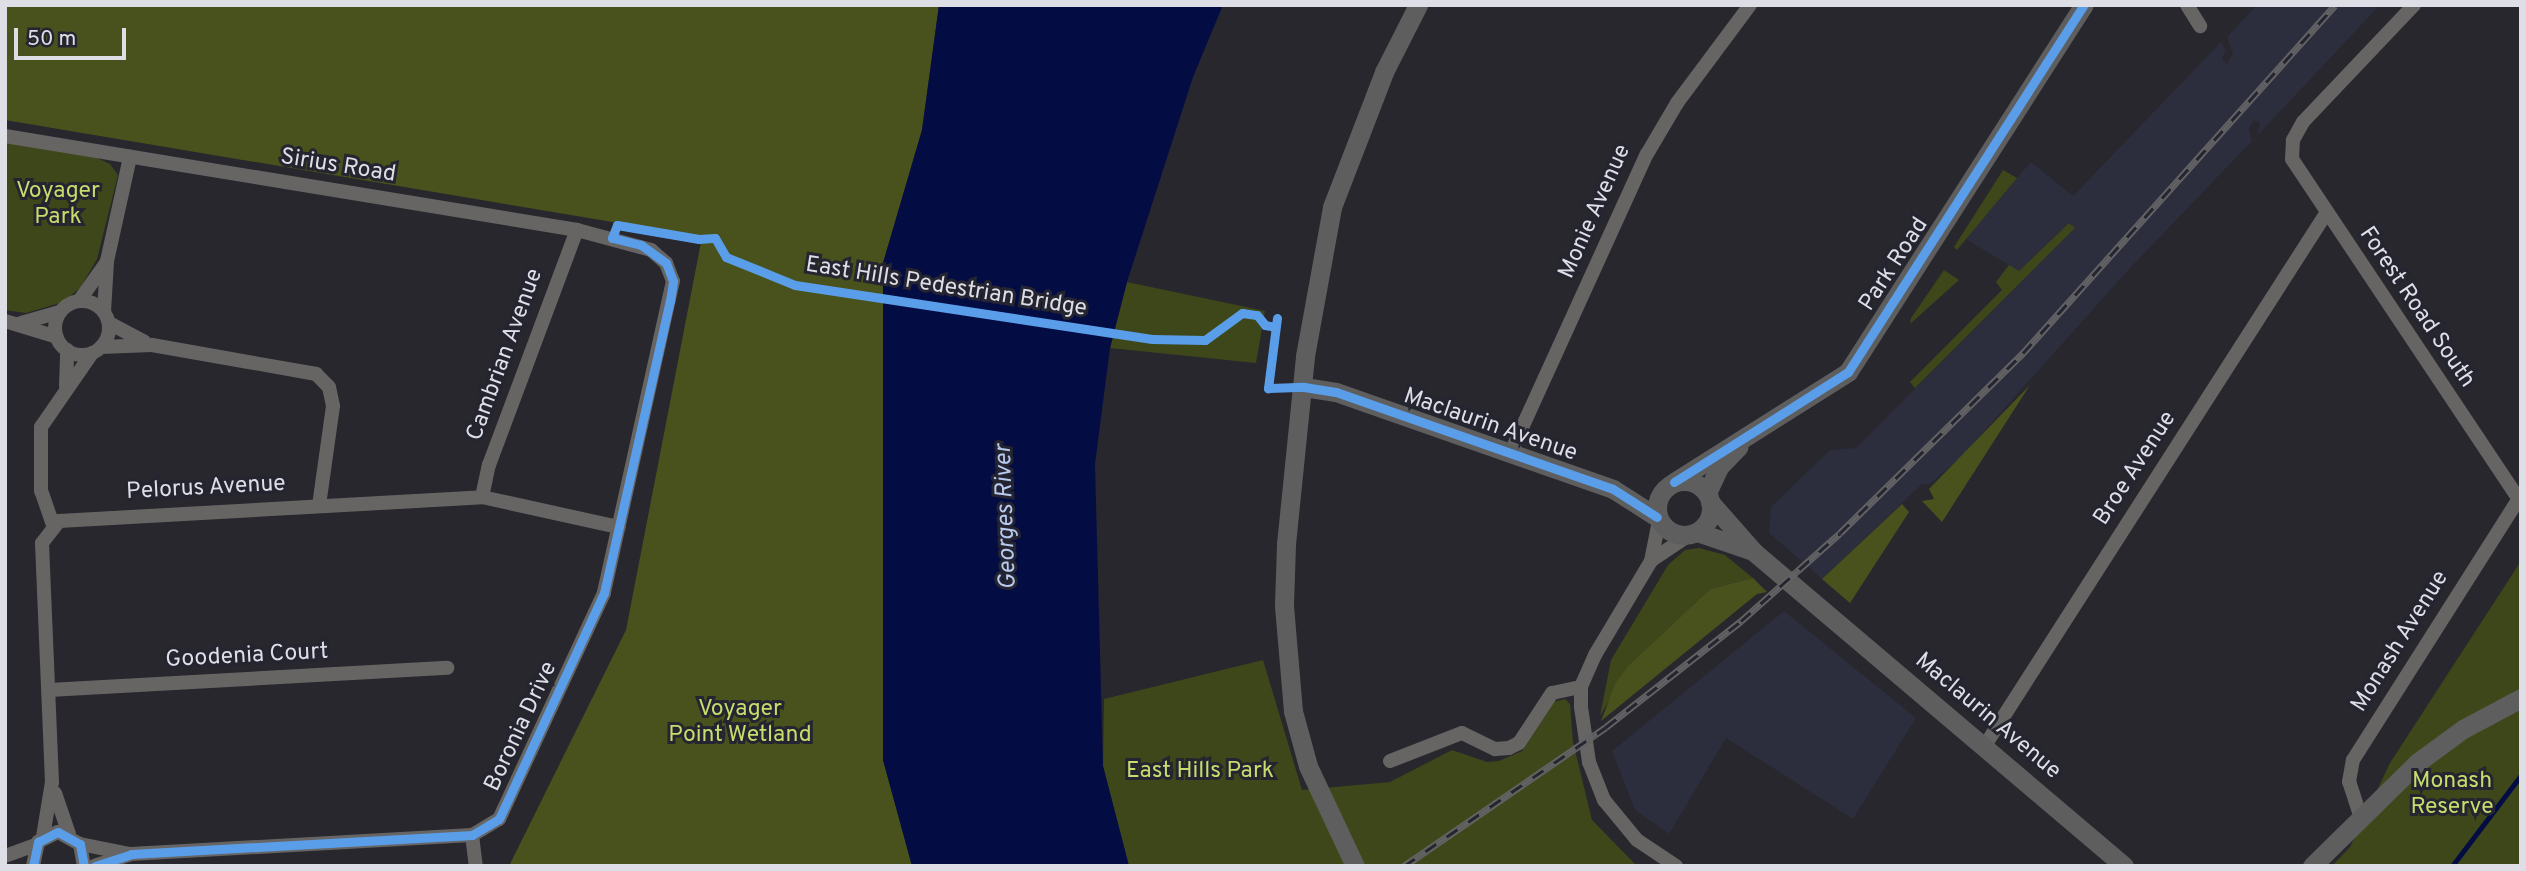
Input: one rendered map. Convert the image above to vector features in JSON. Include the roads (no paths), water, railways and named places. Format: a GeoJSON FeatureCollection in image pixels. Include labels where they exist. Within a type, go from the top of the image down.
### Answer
{"type":"FeatureCollection","features":[{"type":"Feature","properties":{"kind":"main road"},"geometry":{"type":"LineString","coordinates":[[1355,866],[1303,749],[1292,687],[1285,568],[1304,387],[1304,356],[1332,207],[1384,72],[1418,5]]}},
{"type":"Feature","properties":{"kind":"main road","name":"Park Road"},"geometry":{"type":"LineString","coordinates":[[1670,485],[1712,455],[1755,433],[1848,372],[2084,5]]}},
{"type":"Feature","properties":{"kind":"main road","name":"Maclaurin Avenue"},"geometry":{"type":"LineString","coordinates":[[1304,387],[1336,392],[1613,489],[1658,519]]}},
{"type":"Feature","properties":{"kind":"main road","name":"Park Road"},"geometry":{"type":"LineString","coordinates":[[1709,498],[1718,467],[1755,433]]}},
{"type":"Feature","properties":{"kind":"main road"},"geometry":{"type":"LineString","coordinates":[[1693,482],[1709,498],[1710,516],[1693,534],[1672,533],[1658,519],[1657,500],[1670,485],[1693,482]]}},
{"type":"Feature","properties":{"kind":"main road","name":"Maclaurin Avenue"},"geometry":{"type":"LineString","coordinates":[[1613,489],[1670,485]]}},
{"type":"Feature","properties":{"kind":"main road","name":"Maclaurin Avenue"},"geometry":{"type":"LineString","coordinates":[[1709,498],[1754,552],[2124,866]]}},
{"type":"Feature","properties":{"kind":"main road","name":"Maclaurin Avenue"},"geometry":{"type":"LineString","coordinates":[[1693,534],[1754,552]]}},
{"type":"Feature","properties":{"kind":"main road"},"geometry":{"type":"LineString","coordinates":[[2312,866],[2360,815],[2445,742],[2521,698]]}},
{"type":"Feature","properties":{"kind":"street","name":"Monie Avenue"},"geometry":{"type":"LineString","coordinates":[[1510,454],[1647,155],[1677,103],[1750,5]]}},
{"type":"Feature","properties":{"kind":"street"},"geometry":{"type":"LineString","coordinates":[[2187,5],[2200,26]]}},
{"type":"Feature","properties":{"kind":"street","name":"Forest Road South"},"geometry":{"type":"LineString","coordinates":[[2414,5],[2296,133],[2291,149],[2294,168],[2519,501]]}},
{"type":"Feature","properties":{"kind":"street","name":"Sirius Road"},"geometry":{"type":"LineString","coordinates":[[5,136],[577,230],[641,245],[661,256]]}},
{"type":"Feature","properties":{"kind":"street"},"geometry":{"type":"LineString","coordinates":[[33,866],[52,782],[42,543],[52,525],[41,491],[40,437],[66,386],[97,350],[106,318],[107,261],[130,157]]}},
{"type":"Feature","properties":{"kind":"street","name":"Broe Avenue"},"geometry":{"type":"LineString","coordinates":[[1984,747],[2325,215]]}},
{"type":"Feature","properties":{"kind":"street","name":"Cambrian Avenue"},"geometry":{"type":"LineString","coordinates":[[482,498],[493,455],[577,230]]}},
{"type":"Feature","properties":{"kind":"street","name":"Boronia Drive"},"geometry":{"type":"LineString","coordinates":[[472,835],[492,826],[505,810],[601,601],[672,290],[670,271],[661,256]]}},
{"type":"Feature","properties":{"kind":"street"},"geometry":{"type":"LineString","coordinates":[[20,323],[60,312],[79,301],[107,261]]}},
{"type":"Feature","properties":{"kind":"street"},"geometry":{"type":"LineString","coordinates":[[79,301],[91,302],[106,318],[152,345]]}},
{"type":"Feature","properties":{"kind":"street"},"geometry":{"type":"LineString","coordinates":[[57,337],[60,312]]}},
{"type":"Feature","properties":{"kind":"street"},"geometry":{"type":"LineString","coordinates":[[5,321],[20,323],[57,337],[67,350],[66,386]]}},
{"type":"Feature","properties":{"kind":"street"},"geometry":{"type":"LineString","coordinates":[[67,350],[152,345],[307,370],[323,379],[333,406],[319,506]]}},
{"type":"Feature","properties":{"kind":"street","name":"Pelorus Avenue"},"geometry":{"type":"LineString","coordinates":[[52,525],[68,519],[482,498],[619,527]]}},
{"type":"Feature","properties":{"kind":"street","name":"Monash Avenue"},"geometry":{"type":"LineString","coordinates":[[2360,815],[2349,782],[2353,760],[2519,501]]}},
{"type":"Feature","properties":{"kind":"street"},"geometry":{"type":"LineString","coordinates":[[1658,519],[1651,561],[1600,646],[1581,687],[1587,751],[1604,800],[1637,840],[1676,866]]}},
{"type":"Feature","properties":{"kind":"street"},"geometry":{"type":"LineString","coordinates":[[1651,561],[1693,534]]}},
{"type":"Feature","properties":{"kind":"street","name":"Goodenia Court"},"geometry":{"type":"LineString","coordinates":[[50,690],[447,668]]}},
{"type":"Feature","properties":{"kind":"street"},"geometry":{"type":"LineString","coordinates":[[1390,761],[1462,733],[1495,749],[1515,746],[1552,693],[1581,687]]}},
{"type":"Feature","properties":{"kind":"street"},"geometry":{"type":"LineString","coordinates":[[52,782],[84,866]]}},
{"type":"Feature","properties":{"kind":"street"},"geometry":{"type":"LineString","coordinates":[[95,866],[131,854],[472,835],[476,866]]}},
{"type":"Feature","properties":{"kind":"street"},"geometry":{"type":"LineString","coordinates":[[5,856],[39,841],[75,839],[131,854]]}},
{"type":"Feature","properties":{"kind":"street"},"geometry":{"type":"LineString","coordinates":[[5,865],[11,866]]}},
{"type":"Feature","properties":{"kind":"water","name":"Georges River"},"geometry":{"type":"Polygon","coordinates":[[[939,5],[1223,5],[1193,77],[1127,282],[1110,348],[1095,464],[1103,766],[1129,866],[912,866],[883,760],[883,263],[922,130],[939,5]]]}},
{"type":"Feature","properties":{"kind":"waterway"},"geometry":{"type":"LineString","coordinates":[[2452,866],[2521,775]]}},
{"type":"Feature","properties":{"kind":"railway"},"geometry":{"type":"LineString","coordinates":[[1404,866],[1606,727],[1741,621],[1840,533],[2023,353],[2335,5]]}},
{"type":"Feature","properties":{"kind":"park label","name":"Voyager Park"},"geometry":{"type":"Point","coordinates":[58,205]}},
{"type":"Feature","properties":{"kind":"park label","name":"Voyager Point Wetland"},"geometry":{"type":"Point","coordinates":[740,723]}},
{"type":"Feature","properties":{"kind":"park label","name":"East Hills Park"},"geometry":{"type":"Point","coordinates":[1200,772]}},
{"type":"Feature","properties":{"kind":"park label","name":"Monash Reserve"},"geometry":{"type":"Point","coordinates":[2452,795]}}]}
